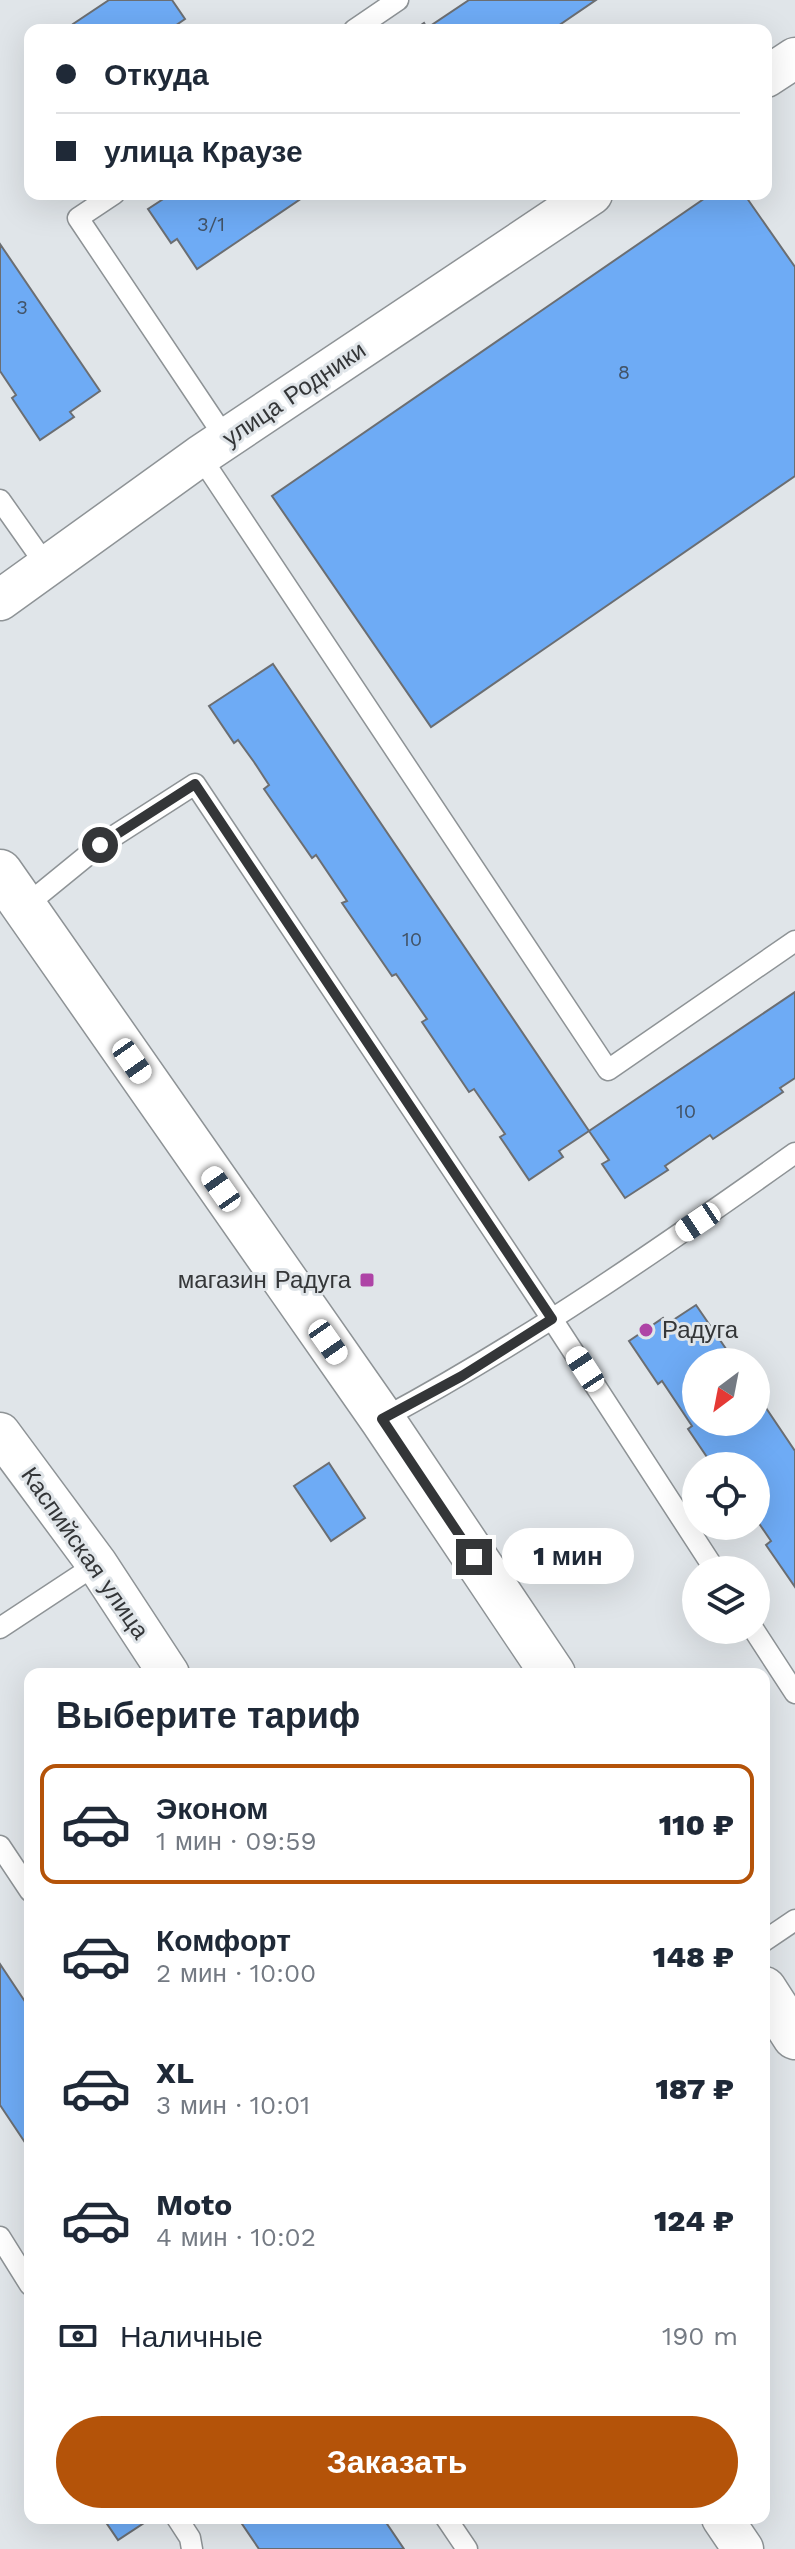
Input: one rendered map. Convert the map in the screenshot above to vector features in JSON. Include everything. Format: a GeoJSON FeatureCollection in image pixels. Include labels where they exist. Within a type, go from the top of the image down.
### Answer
{"type":"FeatureCollection","features":[{"type":"Feature","properties":{"kind":"main road"},"geometry":{"type":"LineString","coordinates":[[0,872],[382,1419],[549,1668]]}},
{"type":"Feature","properties":{"kind":"main road"},"geometry":{"type":"LineString","coordinates":[[770,1998],[795,2037]]}},
{"type":"Feature","properties":{"kind":"street","name":"улица Родники"},"geometry":{"type":"LineString","coordinates":[[0,600],[213,448],[583,200]]}},
{"type":"Feature","properties":{"kind":"street","name":"Каспийская улица"},"geometry":{"type":"LineString","coordinates":[[0,1433],[97,1564],[165,1668]]}},
{"type":"Feature","properties":{"kind":"street"},"geometry":{"type":"LineString","coordinates":[[726,2524],[743,2549]]}},
{"type":"Feature","properties":{"kind":"lane"},"geometry":{"type":"LineString","coordinates":[[363,24],[398,0]]}},
{"type":"Feature","properties":{"kind":"lane"},"geometry":{"type":"LineString","coordinates":[[105,200],[78,218],[213,448],[608,1070],[795,941]]}},
{"type":"Feature","properties":{"kind":"lane"},"geometry":{"type":"LineString","coordinates":[[0,500],[48,568]]}},
{"type":"Feature","properties":{"kind":"lane"},"geometry":{"type":"LineString","coordinates":[[24,907],[100,845],[195,784],[552,1319],[706,1556]]}},
{"type":"Feature","properties":{"kind":"lane"},"geometry":{"type":"LineString","coordinates":[[382,1419],[462,1376],[552,1319],[795,1153]]}},
{"type":"Feature","properties":{"kind":"lane"},"geometry":{"type":"LineString","coordinates":[[2,1623],[97,1564]]}},
{"type":"Feature","properties":{"kind":"lane"},"geometry":{"type":"LineString","coordinates":[[763,1644],[795,1693]]}},
{"type":"Feature","properties":{"kind":"lane"},"geometry":{"type":"LineString","coordinates":[[0,1846],[24,1882]]}},
{"type":"Feature","properties":{"kind":"lane"},"geometry":{"type":"LineString","coordinates":[[770,1937],[795,1920]]}},
{"type":"Feature","properties":{"kind":"lane"},"geometry":{"type":"LineString","coordinates":[[0,2237],[24,2275]]}},
{"type":"Feature","properties":{"kind":"lane"},"geometry":{"type":"LineString","coordinates":[[181,2524],[190,2538],[192,2549]]}},
{"type":"Feature","properties":{"kind":"lane"},"geometry":{"type":"LineString","coordinates":[[449,2524],[461,2546]]}},
{"type":"Feature","properties":{"kind":"building"},"geometry":{"type":"Polygon","coordinates":[[[109,0],[172,0],[185,19],[178,24],[73,24],[109,0]]]}},
{"type":"Feature","properties":{"kind":"building"},"geometry":{"type":"Polygon","coordinates":[[[469,0],[596,0],[561,24],[433,24],[469,0]]]}},
{"type":"Feature","properties":{"kind":"building"},"geometry":{"type":"Polygon","coordinates":[[[162,200],[299,200],[197,269],[177,239],[171,243],[148,209],[162,200]]]}},
{"type":"Feature","properties":{"kind":"building"},"geometry":{"type":"Polygon","coordinates":[[[702,200],[748,200],[795,267],[795,476],[431,727],[272,496],[702,200]]]}},
{"type":"Feature","properties":{"kind":"building"},"geometry":{"type":"Polygon","coordinates":[[[0,244],[100,391],[70,412],[74,417],[40,440],[12,398],[16,395],[0,371],[0,244]]]}},
{"type":"Feature","properties":{"kind":"building"},"geometry":{"type":"Polygon","coordinates":[[[273,664],[589,1131],[559,1151],[563,1157],[529,1180],[500,1137],[505,1134],[474,1089],[469,1092],[422,1022],[427,1019],[396,974],[392,976],[342,903],[347,901],[316,855],[312,858],[264,789],[269,785],[254,762],[238,740],[234,743],[209,706],[273,664]]]}},
{"type":"Feature","properties":{"kind":"building"},"geometry":{"type":"Polygon","coordinates":[[[795,992],[795,1078],[780,1088],[783,1092],[713,1139],[710,1135],[665,1166],[668,1170],[625,1198],[602,1164],[609,1160],[589,1131],[795,992]]]}},
{"type":"Feature","properties":{"kind":"building"},"geometry":{"type":"Polygon","coordinates":[[[696,1305],[725,1348],[682,1348],[682,1411],[662,1381],[658,1384],[629,1341],[663,1318],[667,1324],[696,1305]]]}},
{"type":"Feature","properties":{"kind":"building"},"geometry":{"type":"Polygon","coordinates":[[[770,1414],[795,1451],[795,1587],[766,1545],[771,1541],[770,1452],[704,1452],[693,1436],[770,1436],[770,1414]]]}},
{"type":"Feature","properties":{"kind":"building"},"geometry":{"type":"Polygon","coordinates":[[[329,1463],[365,1518],[331,1541],[294,1486],[329,1463]]]}},
{"type":"Feature","properties":{"kind":"building"},"geometry":{"type":"Polygon","coordinates":[[[0,1964],[24,2000],[24,2141],[0,2105],[0,1964]]]}},
{"type":"Feature","properties":{"kind":"building"},"geometry":{"type":"Polygon","coordinates":[[[107,2524],[142,2524],[118,2540],[107,2524]]]}},
{"type":"Feature","properties":{"kind":"building"},"geometry":{"type":"Polygon","coordinates":[[[242,2524],[387,2524],[404,2549],[259,2549],[242,2524]]]}},
{"type":"Feature","properties":{"kind":"place","name":"магазин Радуга"},"geometry":{"type":"Point","coordinates":[367,1280]}},
{"type":"Feature","properties":{"kind":"place","name":"Радуга"},"geometry":{"type":"Point","coordinates":[646,1330]}},
{"type":"Feature","properties":{"kind":"route"},"geometry":{"type":"LineString","coordinates":[[100,845],[195,784],[552,1319],[462,1376],[382,1419],[474,1557]]}}]}
